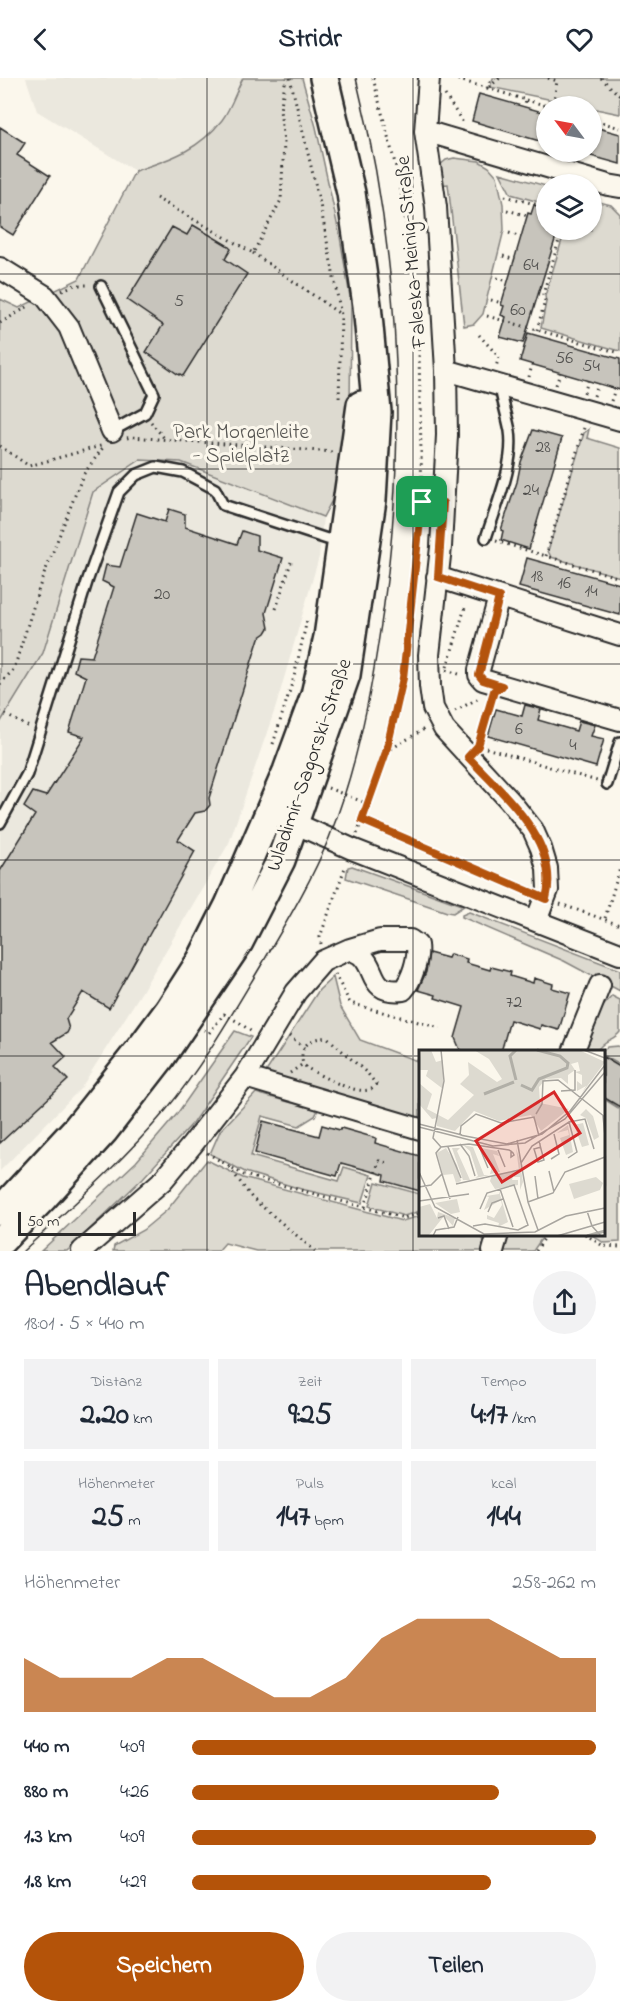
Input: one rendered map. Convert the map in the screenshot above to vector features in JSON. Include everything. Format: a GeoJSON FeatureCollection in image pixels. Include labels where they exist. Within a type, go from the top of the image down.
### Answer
{"type":"FeatureCollection","features":[{"type":"Feature","properties":{"kind":"main road","name":"Wladimir-Sagorski-Straße"},"geometry":{"type":"LineString","coordinates":[[0,1242],[104,1131],[160,1059],[239,942],[279,865],[345,675],[370,341],[351,193],[324,78]]}},
{"type":"Feature","properties":{"kind":"main road","name":"Wladimir-Sagorski-Straße"},"geometry":{"type":"LineString","coordinates":[[0,1211],[77,1128],[114,1084],[169,1010],[221,923],[287,771],[315,695],[328,637],[354,543]]}},
{"type":"Feature","properties":{"kind":"street","name":"Faleska-Meinig-Straße"},"geometry":{"type":"LineString","coordinates":[[435,83],[425,131],[436,207],[446,370],[447,435],[438,577],[429,655],[434,708],[439,720],[462,751],[510,801],[533,830],[547,868],[548,890],[536,921]]}},
{"type":"Feature","properties":{"kind":"street","name":"Faleska-Meinig-Straße"},"geometry":{"type":"LineString","coordinates":[[425,131],[620,187]]}},
{"type":"Feature","properties":{"kind":"street"},"geometry":{"type":"LineString","coordinates":[[0,268],[45,296],[69,327],[113,438]]}},
{"type":"Feature","properties":{"kind":"street","name":"Faleska-Meinig-Straße"},"geometry":{"type":"LineString","coordinates":[[446,370],[620,420]]}},
{"type":"Feature","properties":{"kind":"street"},"geometry":{"type":"LineString","coordinates":[[438,577],[620,635]]}},
{"type":"Feature","properties":{"kind":"street"},"geometry":{"type":"LineString","coordinates":[[499,597],[479,675],[483,680],[498,688],[620,720]]}},
{"type":"Feature","properties":{"kind":"street"},"geometry":{"type":"LineString","coordinates":[[269,812],[352,849],[620,954]]}},
{"type":"Feature","properties":{"kind":"street"},"geometry":{"type":"LineString","coordinates":[[82,1251],[162,1181],[245,1077],[296,992],[323,961],[350,949]]}},
{"type":"Feature","properties":{"kind":"street"},"geometry":{"type":"LineString","coordinates":[[574,1050],[600,985]]}},
{"type":"Feature","properties":{"kind":"street"},"geometry":{"type":"LineString","coordinates":[[245,1077],[419,1129]]}},
{"type":"Feature","properties":{"kind":"street"},"geometry":{"type":"LineString","coordinates":[[493,1251],[497,1236]]}},
{"type":"Feature","properties":{"kind":"lane"},"geometry":{"type":"LineString","coordinates":[[101,286],[154,394],[145,413],[113,438]]}},
{"type":"Feature","properties":{"kind":"lane"},"geometry":{"type":"LineString","coordinates":[[490,540],[511,448],[510,430],[501,401],[500,386]]}},
{"type":"Feature","properties":{"kind":"lane"},"geometry":{"type":"LineString","coordinates":[[0,823],[27,774],[88,579],[119,492],[136,475],[156,466],[183,472],[215,489],[223,505],[327,539],[354,543]]}},
{"type":"Feature","properties":{"kind":"lane"},"geometry":{"type":"LineString","coordinates":[[608,784],[620,742]]}},
{"type":"Feature","properties":{"kind":"path"},"geometry":{"type":"LineString","coordinates":[[254,253],[280,200],[284,142],[280,110],[288,78]]}},
{"type":"Feature","properties":{"kind":"path"},"geometry":{"type":"LineString","coordinates":[[288,78],[320,204],[341,315],[339,411]]}},
{"type":"Feature","properties":{"kind":"path"},"geometry":{"type":"LineString","coordinates":[[323,961],[320,937],[386,752],[403,678],[422,502],[418,303],[399,179],[373,78]]}},
{"type":"Feature","properties":{"kind":"path"},"geometry":{"type":"LineString","coordinates":[[452,78],[536,103]]}},
{"type":"Feature","properties":{"kind":"path"},"geometry":{"type":"LineString","coordinates":[[488,88],[491,78]]}},
{"type":"Feature","properties":{"kind":"path"},"geometry":{"type":"LineString","coordinates":[[488,88],[500,78]]}},
{"type":"Feature","properties":{"kind":"path"},"geometry":{"type":"LineString","coordinates":[[548,78],[557,81],[555,96]]}},
{"type":"Feature","properties":{"kind":"path"},"geometry":{"type":"LineString","coordinates":[[601,78],[620,96]]}},
{"type":"Feature","properties":{"kind":"path"},"geometry":{"type":"LineString","coordinates":[[435,83],[479,147]]}},
{"type":"Feature","properties":{"kind":"path"},"geometry":{"type":"LineString","coordinates":[[496,99],[498,92]]}},
{"type":"Feature","properties":{"kind":"path"},"geometry":{"type":"LineString","coordinates":[[524,107],[526,100]]}},
{"type":"Feature","properties":{"kind":"path"},"geometry":{"type":"LineString","coordinates":[[602,122],[620,128]]}},
{"type":"Feature","properties":{"kind":"path"},"geometry":{"type":"LineString","coordinates":[[606,130],[607,124]]}},
{"type":"Feature","properties":{"kind":"path"},"geometry":{"type":"LineString","coordinates":[[505,196],[536,204]]}},
{"type":"Feature","properties":{"kind":"path"},"geometry":{"type":"LineString","coordinates":[[156,198],[254,253],[341,315]]}},
{"type":"Feature","properties":{"kind":"path"},"geometry":{"type":"LineString","coordinates":[[507,210],[528,216]]}},
{"type":"Feature","properties":{"kind":"path"},"geometry":{"type":"LineString","coordinates":[[509,233],[521,237]]}},
{"type":"Feature","properties":{"kind":"path"},"geometry":{"type":"LineString","coordinates":[[537,330],[545,301],[543,294],[559,240]]}},
{"type":"Feature","properties":{"kind":"path"},"geometry":{"type":"LineString","coordinates":[[503,256],[515,260]]}},
{"type":"Feature","properties":{"kind":"path"},"geometry":{"type":"LineString","coordinates":[[497,278],[508,281]]}},
{"type":"Feature","properties":{"kind":"path"},"geometry":{"type":"LineString","coordinates":[[0,324],[45,296],[75,285],[101,286]]}},
{"type":"Feature","properties":{"kind":"path"},"geometry":{"type":"LineString","coordinates":[[491,300],[502,303]]}},
{"type":"Feature","properties":{"kind":"path"},"geometry":{"type":"LineString","coordinates":[[487,316],[620,353]]}},
{"type":"Feature","properties":{"kind":"path"},"geometry":{"type":"LineString","coordinates":[[545,338],[547,333]]}},
{"type":"Feature","properties":{"kind":"path"},"geometry":{"type":"LineString","coordinates":[[479,335],[499,357]]}},
{"type":"Feature","properties":{"kind":"path"},"geometry":{"type":"LineString","coordinates":[[572,346],[574,340]]}},
{"type":"Feature","properties":{"kind":"path"},"geometry":{"type":"LineString","coordinates":[[599,354],[601,348]]}},
{"type":"Feature","properties":{"kind":"path"},"geometry":{"type":"LineString","coordinates":[[558,378],[560,373]]}},
{"type":"Feature","properties":{"kind":"path"},"geometry":{"type":"LineString","coordinates":[[586,387],[588,381]]}},
{"type":"Feature","properties":{"kind":"path"},"geometry":{"type":"LineString","coordinates":[[546,556],[589,411]]}},
{"type":"Feature","properties":{"kind":"path"},"geometry":{"type":"LineString","coordinates":[[145,413],[165,439]]}},
{"type":"Feature","properties":{"kind":"path"},"geometry":{"type":"LineString","coordinates":[[0,446],[29,466],[113,438],[131,436],[338,453]]}},
{"type":"Feature","properties":{"kind":"path"},"geometry":{"type":"LineString","coordinates":[[0,684],[14,669],[41,582],[84,475],[113,438]]}},
{"type":"Feature","properties":{"kind":"path"},"geometry":{"type":"LineString","coordinates":[[422,502],[443,503]]}},
{"type":"Feature","properties":{"kind":"path"},"geometry":{"type":"LineString","coordinates":[[490,540],[620,578]]}},
{"type":"Feature","properties":{"kind":"path"},"geometry":{"type":"LineString","coordinates":[[276,609],[291,562]]}},
{"type":"Feature","properties":{"kind":"path"},"geometry":{"type":"LineString","coordinates":[[270,753],[294,677],[309,614]]}},
{"type":"Feature","properties":{"kind":"path"},"geometry":{"type":"LineString","coordinates":[[386,752],[498,688]]}},
{"type":"Feature","properties":{"kind":"path"},"geometry":{"type":"LineString","coordinates":[[498,688],[478,746],[608,784]]}},
{"type":"Feature","properties":{"kind":"path"},"geometry":{"type":"LineString","coordinates":[[0,712],[41,733]]}},
{"type":"Feature","properties":{"kind":"path"},"geometry":{"type":"LineString","coordinates":[[362,820],[546,899],[620,925]]}},
{"type":"Feature","properties":{"kind":"path"},"geometry":{"type":"LineString","coordinates":[[604,919],[620,870]]}},
{"type":"Feature","properties":{"kind":"path"},"geometry":{"type":"LineString","coordinates":[[217,1011],[226,1014]]}},
{"type":"Feature","properties":{"kind":"path"},"geometry":{"type":"LineString","coordinates":[[315,1038],[328,1038],[368,1074],[376,1084],[375,1088],[371,1091],[359,1091],[307,1068],[303,1064],[302,1052],[305,1045],[315,1038]]}},
{"type":"Feature","properties":{"kind":"path"},"geometry":{"type":"LineString","coordinates":[[275,1086],[303,1064]]}},
{"type":"Feature","properties":{"kind":"path"},"geometry":{"type":"LineString","coordinates":[[192,1145],[244,1175],[404,1218],[419,1213]]}},
{"type":"Feature","properties":{"kind":"path"},"geometry":{"type":"LineString","coordinates":[[365,1207],[379,1161],[388,1163]]}},
{"type":"Feature","properties":{"kind":"path"},"geometry":{"type":"LineString","coordinates":[[228,1166],[252,1198],[315,1251]]}},
{"type":"Feature","properties":{"kind":"path"},"geometry":{"type":"LineString","coordinates":[[536,1251],[546,1236]]}},
{"type":"Feature","properties":{"kind":"path"},"geometry":{"type":"LineString","coordinates":[[588,1236],[603,1246],[620,1246]]}},
{"type":"Feature","properties":{"kind":"shaded area"},"geometry":{"type":"Polygon","coordinates":[[[26,78],[243,78],[223,118],[203,141],[182,155],[135,171],[37,111],[26,78]]]}},
{"type":"Feature","properties":{"kind":"shaded area"},"geometry":{"type":"Polygon","coordinates":[[[140,460],[181,462],[323,517],[319,557],[276,706],[229,843],[141,993],[81,1088],[0,1171],[0,724],[43,653],[93,492],[140,460]]]}},
{"type":"Feature","properties":{"kind":"green space","name":"Park Morgenleite - Spielplatz"},"geometry":{"type":"Polygon","coordinates":[[[243,78],[302,78],[316,127],[340,237],[351,303],[350,410],[339,487],[323,517],[181,462],[140,460],[93,492],[43,653],[0,723],[0,299],[19,308],[79,279],[135,171],[183,153],[213,131],[231,105],[243,78]]]}},
{"type":"Feature","properties":{"kind":"green space"},"geometry":{"type":"Polygon","coordinates":[[[493,78],[620,78],[620,114],[602,110],[602,96],[536,97],[490,87],[493,78]]]}},
{"type":"Feature","properties":{"kind":"green space"},"geometry":{"type":"Polygon","coordinates":[[[454,158],[479,161],[489,167],[497,176],[503,204],[504,230],[483,314],[474,324],[464,326],[448,184],[438,185],[439,166],[446,160],[454,158]]]}},
{"type":"Feature","properties":{"kind":"green space"},"geometry":{"type":"Polygon","coordinates":[[[500,173],[536,183],[536,201],[511,194],[500,173]]]}},
{"type":"Feature","properties":{"kind":"green space"},"geometry":{"type":"Polygon","coordinates":[[[602,203],[611,205],[620,214],[620,351],[541,328],[545,296],[562,240],[602,240],[602,203]]]}},
{"type":"Feature","properties":{"kind":"green space"},"geometry":{"type":"Polygon","coordinates":[[[589,429],[587,438],[620,448],[620,577],[551,557],[548,551],[584,433],[589,429]]]}},
{"type":"Feature","properties":{"kind":"green space"},"geometry":{"type":"Polygon","coordinates":[[[352,866],[464,906],[453,913],[447,912],[346,878],[348,867],[352,866]]]}},
{"type":"Feature","properties":{"kind":"green space"},"geometry":{"type":"Polygon","coordinates":[[[469,912],[620,970],[620,991],[564,961],[462,917],[469,912]]]}},
{"type":"Feature","properties":{"kind":"green space"},"geometry":{"type":"Polygon","coordinates":[[[333,977],[340,1006],[360,1040],[419,1062],[419,1124],[262,1078],[319,990],[333,977]]]}},
{"type":"Feature","properties":{"kind":"green space"},"geometry":{"type":"Polygon","coordinates":[[[612,996],[620,1000],[620,1032],[598,1050],[576,1050],[598,1012],[612,996]]]}},
{"type":"Feature","properties":{"kind":"green space"},"geometry":{"type":"Polygon","coordinates":[[[235,1031],[251,1037],[192,1124],[143,1178],[67,1251],[41,1251],[136,1162],[177,1114],[235,1031]]]}},
{"type":"Feature","properties":{"kind":"green space"},"geometry":{"type":"Polygon","coordinates":[[[618,1046],[620,1048],[620,1065],[605,1057],[604,1050],[607,1047],[618,1046]]]}},
{"type":"Feature","properties":{"kind":"green space"},"geometry":{"type":"Polygon","coordinates":[[[256,1093],[318,1110],[315,1116],[299,1126],[262,1116],[251,1156],[339,1181],[344,1167],[371,1175],[362,1203],[301,1189],[245,1172],[210,1154],[220,1131],[256,1093]]]}},
{"type":"Feature","properties":{"kind":"green space"},"geometry":{"type":"Polygon","coordinates":[[[605,1100],[620,1109],[620,1242],[604,1243],[594,1236],[605,1236],[605,1100]]]}},
{"type":"Feature","properties":{"kind":"green space"},"geometry":{"type":"Polygon","coordinates":[[[207,1160],[243,1178],[402,1221],[419,1216],[419,1236],[484,1236],[487,1251],[256,1251],[225,1243],[218,1251],[113,1251],[114,1246],[143,1230],[167,1210],[207,1160]]]}},
{"type":"Feature","properties":{"kind":"green space"},"geometry":{"type":"Polygon","coordinates":[[[376,1182],[419,1194],[419,1211],[404,1216],[369,1206],[376,1182]]]}},
{"type":"Feature","properties":{"kind":"green space"},"geometry":{"type":"Polygon","coordinates":[[[503,1236],[543,1236],[533,1251],[498,1251],[503,1236]]]}},
{"type":"Feature","properties":{"kind":"building"},"geometry":{"type":"Polygon","coordinates":[[[479,94],[536,110],[536,140],[472,121],[479,94]]]}},
{"type":"Feature","properties":{"kind":"building"},"geometry":{"type":"Polygon","coordinates":[[[0,127],[25,143],[17,155],[50,176],[13,235],[0,227],[0,127]]]}},
{"type":"Feature","properties":{"kind":"building"},"geometry":{"type":"Polygon","coordinates":[[[602,129],[620,134],[620,164],[602,159],[602,129]]]}},
{"type":"Feature","properties":{"kind":"building"},"geometry":{"type":"Polygon","coordinates":[[[534,205],[536,206],[536,240],[555,240],[523,343],[500,337],[506,317],[501,315],[504,306],[501,305],[528,213],[531,214],[534,205]]]}},
{"type":"Feature","properties":{"kind":"building"},"geometry":{"type":"Polygon","coordinates":[[[193,225],[227,245],[231,249],[225,259],[247,274],[183,376],[146,352],[163,325],[127,300],[172,227],[187,235],[193,225]]]}},
{"type":"Feature","properties":{"kind":"building"},"geometry":{"type":"Polygon","coordinates":[[[528,333],[620,359],[620,390],[520,361],[528,333]]]}},
{"type":"Feature","properties":{"kind":"building"},"geometry":{"type":"Polygon","coordinates":[[[533,430],[562,438],[529,549],[501,540],[503,531],[501,530],[533,430]]]}},
{"type":"Feature","properties":{"kind":"building"},"geometry":{"type":"Polygon","coordinates":[[[169,509],[185,514],[185,527],[237,544],[242,531],[257,536],[257,550],[283,558],[266,613],[269,628],[259,638],[209,798],[210,805],[205,811],[195,813],[178,840],[195,851],[109,1008],[83,992],[66,1019],[69,1029],[67,1033],[52,1042],[66,1057],[55,1067],[68,1080],[0,1143],[0,871],[35,815],[24,807],[33,792],[46,796],[84,737],[69,732],[86,677],[74,671],[78,656],[92,657],[114,587],[102,581],[106,565],[120,567],[137,513],[165,522],[169,509]]]}},
{"type":"Feature","properties":{"kind":"building"},"geometry":{"type":"Polygon","coordinates":[[[527,558],[620,584],[620,615],[519,587],[527,558]]]}},
{"type":"Feature","properties":{"kind":"building"},"geometry":{"type":"Polygon","coordinates":[[[525,705],[541,709],[538,720],[576,731],[579,721],[595,725],[591,736],[604,739],[596,767],[488,736],[496,709],[522,716],[525,705]]]}},
{"type":"Feature","properties":{"kind":"building"},"geometry":{"type":"Polygon","coordinates":[[[429,953],[448,958],[450,954],[467,959],[466,963],[490,970],[491,967],[511,972],[510,976],[533,983],[534,978],[553,984],[552,988],[570,993],[559,1030],[541,1025],[540,1029],[510,1020],[502,1050],[460,1050],[455,1038],[464,1007],[418,990],[426,972],[429,953]]]}},
{"type":"Feature","properties":{"kind":"building"},"geometry":{"type":"Polygon","coordinates":[[[605,1058],[620,1067],[620,1107],[605,1098],[605,1058]]]}},
{"type":"Feature","properties":{"kind":"building"},"geometry":{"type":"Polygon","coordinates":[[[263,1121],[319,1136],[322,1125],[340,1130],[341,1128],[376,1138],[375,1143],[419,1156],[419,1191],[384,1181],[385,1175],[341,1163],[337,1176],[255,1153],[263,1121]]]}},
{"type":"Feature","properties":{"kind":"tram line"},"geometry":{"type":"LineString","coordinates":[[23,1251],[97,1183],[132,1147],[180,1093],[205,1057],[306,886],[329,838],[353,767],[370,693],[388,574],[397,431],[396,360],[383,218],[356,78]]}},
{"type":"Feature","properties":{"kind":"route"},"geometry":{"type":"LineString","coordinates":[[422,502],[443,503],[438,577],[499,597],[479,675],[483,680],[502,686],[494,691],[478,746],[468,757],[510,801],[533,830],[547,868],[546,899],[362,820],[386,752],[403,678],[422,502]]}}]}
